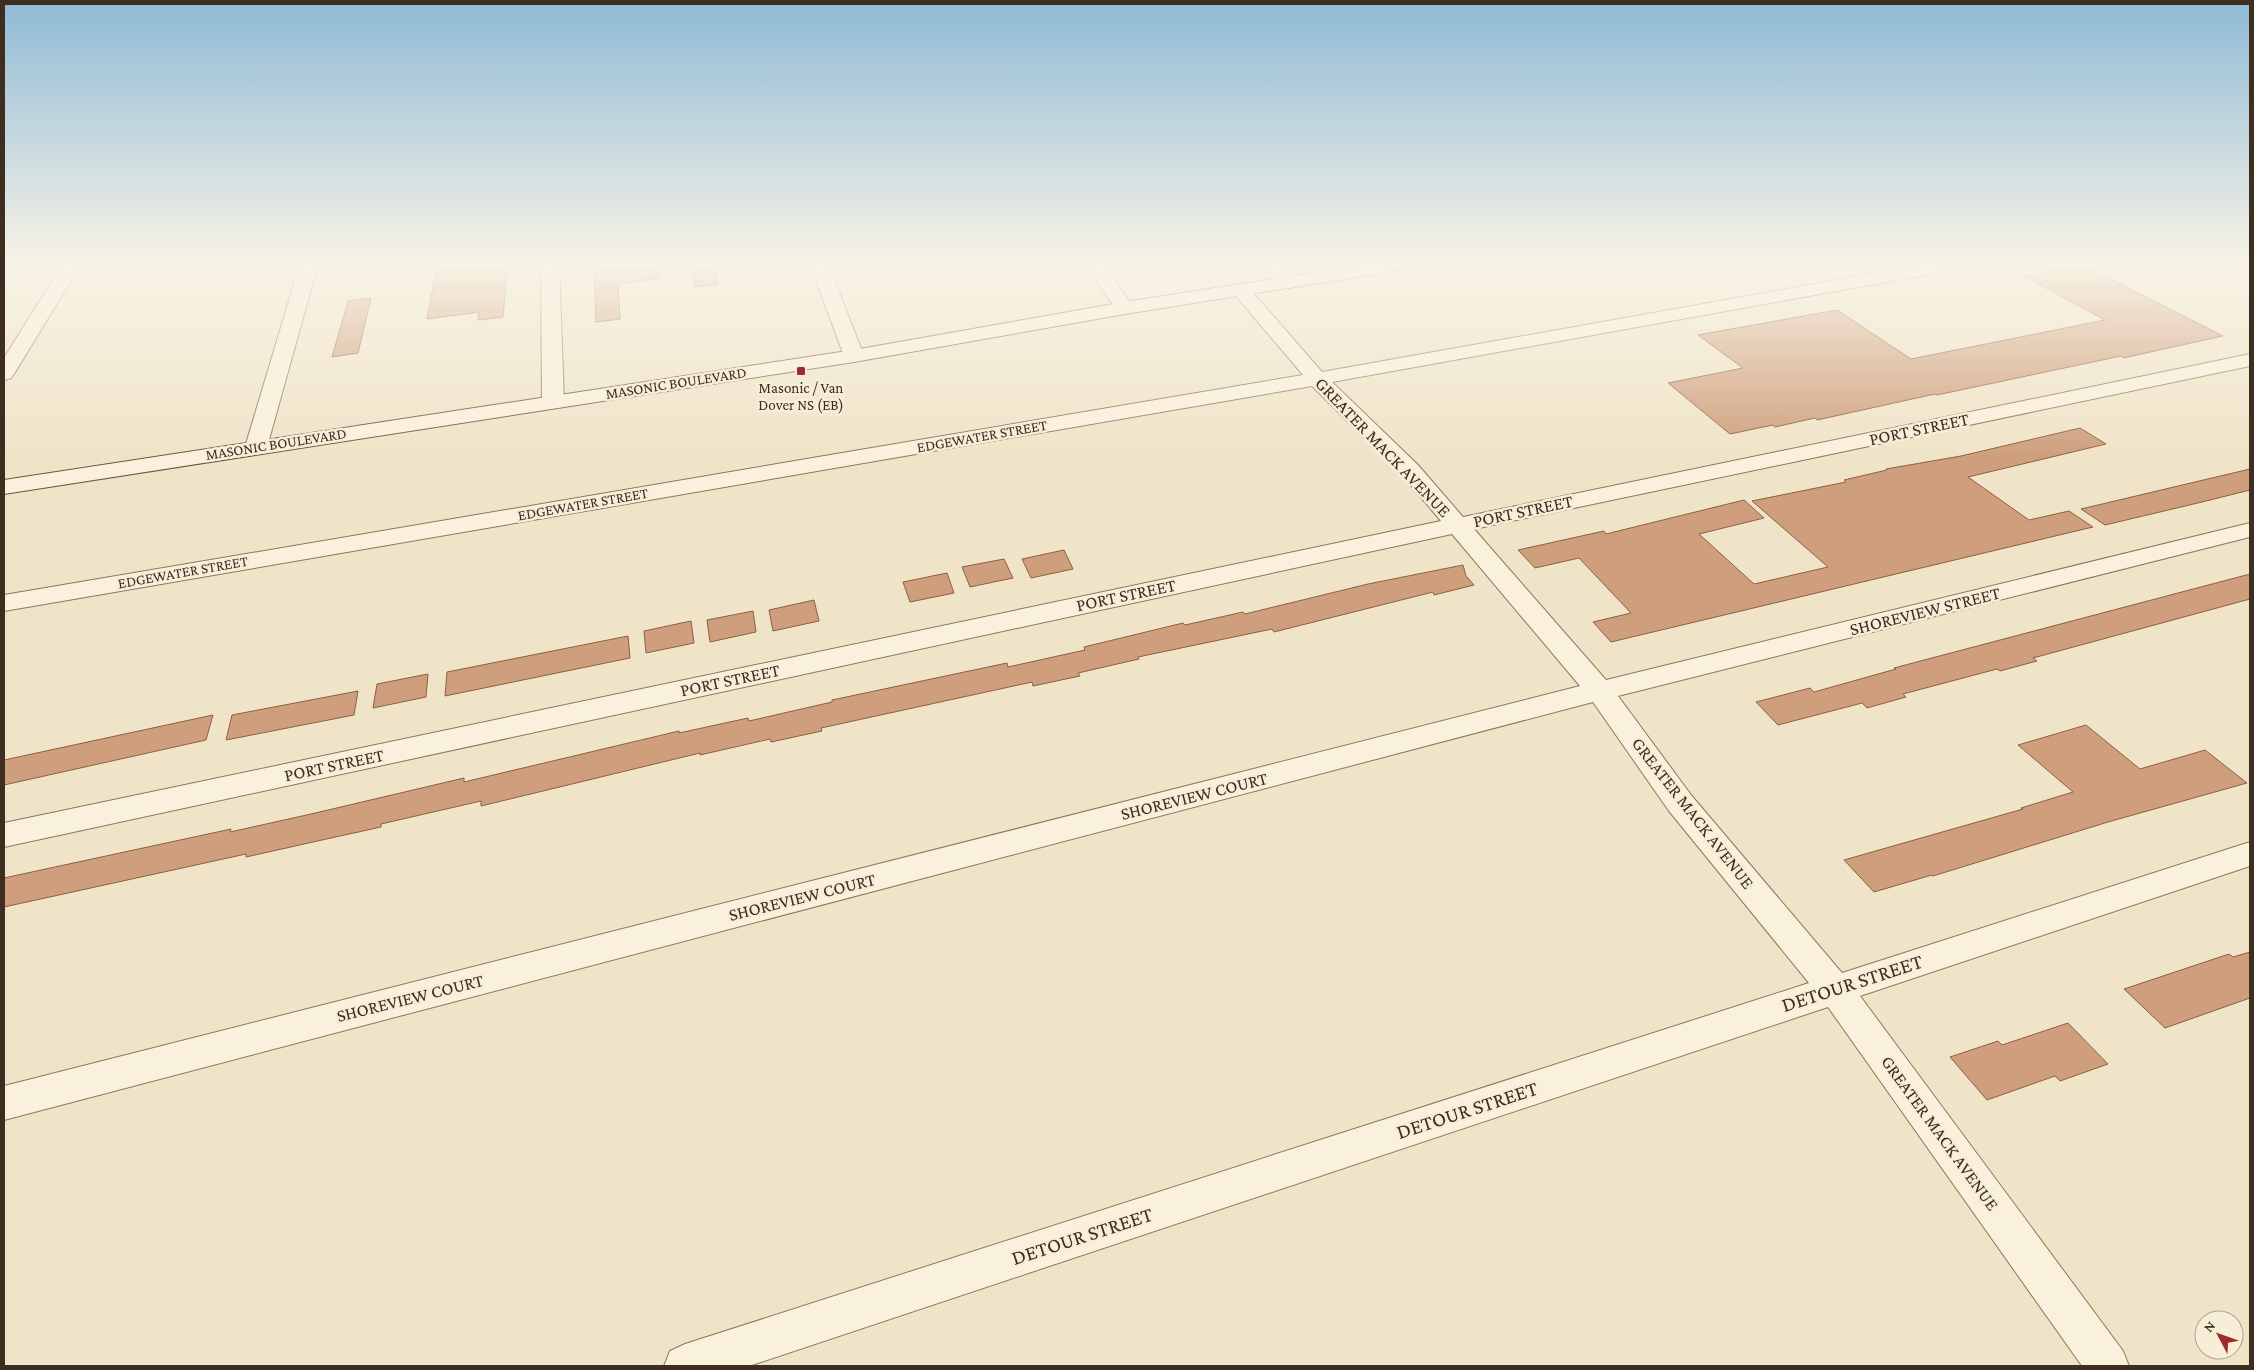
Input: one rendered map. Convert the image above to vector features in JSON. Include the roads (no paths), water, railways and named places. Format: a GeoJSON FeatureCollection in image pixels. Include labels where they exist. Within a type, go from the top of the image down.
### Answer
{"type":"FeatureCollection","features":[{"type":"Feature","properties":{"kind":"street"},"geometry":{"type":"LineString","coordinates":[[4,374],[32,328]]}},
{"type":"Feature","properties":{"kind":"street"},"geometry":{"type":"LineString","coordinates":[[256,447],[290,328]]}},
{"type":"Feature","properties":{"kind":"street"},"geometry":{"type":"LineString","coordinates":[[551,328],[553,402]]}},
{"type":"Feature","properties":{"kind":"street"},"geometry":{"type":"LineString","coordinates":[[843,328],[854,356]]}},
{"type":"Feature","properties":{"kind":"street","name":"MASONIC BOULEVARD"},"geometry":{"type":"LineString","coordinates":[[4,487],[854,356],[1012,328]]}},
{"type":"Feature","properties":{"kind":"street","name":"GREATER MACK AVENUE"},"geometry":{"type":"LineString","coordinates":[[1272,328],[1316,379],[1410,470],[1600,691],[1680,803],[1835,989],[2108,1366]]}},
{"type":"Feature","properties":{"kind":"street","name":"EDGEWATER STREET"},"geometry":{"type":"LineString","coordinates":[[4,603],[1316,379],[1602,328]]}},
{"type":"Feature","properties":{"kind":"street","name":"PORT STREET"},"geometry":{"type":"LineString","coordinates":[[4,835],[1458,525],[2250,360]]}},
{"type":"Feature","properties":{"kind":"street","name":"SHOREVIEW STREET"},"geometry":{"type":"LineString","coordinates":[[1600,691],[2250,530]]}},
{"type":"Feature","properties":{"kind":"street","name":"SHOREVIEW COURT"},"geometry":{"type":"LineString","coordinates":[[4,1103],[1600,691]]}},
{"type":"Feature","properties":{"kind":"street","name":"DETOUR STREET"},"geometry":{"type":"LineString","coordinates":[[685,1366],[2250,854]]}},
{"type":"Feature","properties":{"kind":"place","name":"Masonic / Van Dover NS (EB)"},"geometry":{"type":"Point","coordinates":[801,371]}}]}
